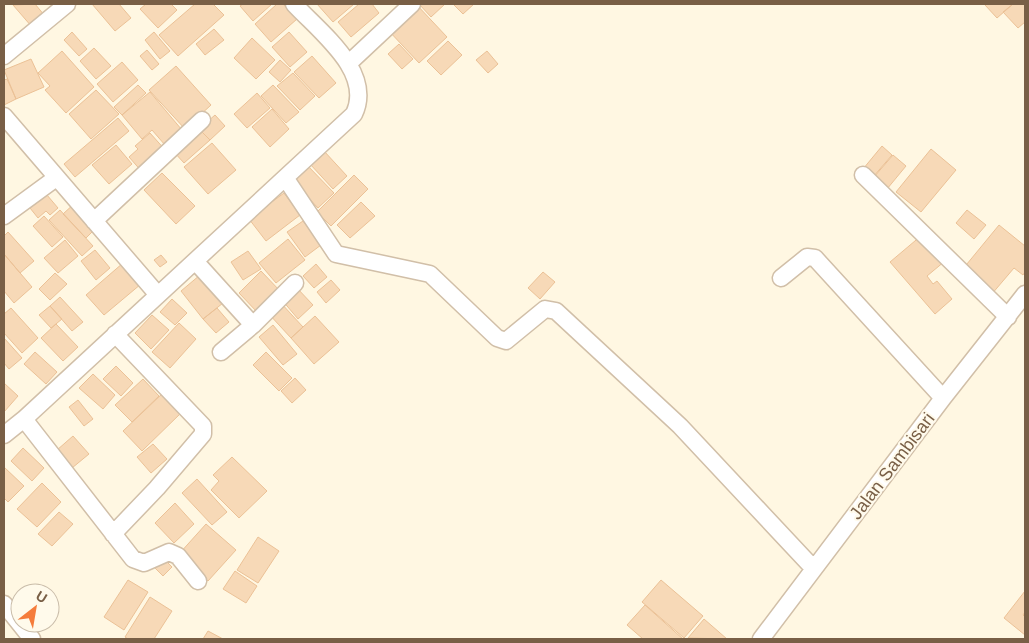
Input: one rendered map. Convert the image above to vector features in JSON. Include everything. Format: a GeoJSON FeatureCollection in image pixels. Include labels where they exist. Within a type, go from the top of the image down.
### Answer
{"type":"FeatureCollection","features":[{"type":"Feature","properties":{"kind":"street"},"geometry":{"type":"LineString","coordinates":[[4,56],[68,4]]}},
{"type":"Feature","properties":{"kind":"street"},"geometry":{"type":"LineString","coordinates":[[4,435],[24,419],[286,179],[354,114],[359,103],[360,92],[348,63],[294,4]]}},
{"type":"Feature","properties":{"kind":"street"},"geometry":{"type":"LineString","coordinates":[[348,63],[412,4]]}},
{"type":"Feature","properties":{"kind":"street"},"geometry":{"type":"LineString","coordinates":[[4,116],[158,295]]}},
{"type":"Feature","properties":{"kind":"street"},"geometry":{"type":"LineString","coordinates":[[94,221],[202,120]]}},
{"type":"Feature","properties":{"kind":"street"},"geometry":{"type":"LineString","coordinates":[[863,175],[1016,315]]}},
{"type":"Feature","properties":{"kind":"street"},"geometry":{"type":"LineString","coordinates":[[4,216],[56,178]]}},
{"type":"Feature","properties":{"kind":"street"},"geometry":{"type":"LineString","coordinates":[[286,179],[336,254],[430,274],[502,341],[510,339],[545,309],[556,311],[680,426],[814,568]]}},
{"type":"Feature","properties":{"kind":"street"},"geometry":{"type":"LineString","coordinates":[[782,278],[808,257],[816,258],[943,398]]}},
{"type":"Feature","properties":{"kind":"street"},"geometry":{"type":"LineString","coordinates":[[195,261],[253,325]]}},
{"type":"Feature","properties":{"kind":"street"},"geometry":{"type":"LineString","coordinates":[[221,352],[253,325],[295,283]]}},
{"type":"Feature","properties":{"kind":"street","name":"Jalan Sambisari"},"geometry":{"type":"LineString","coordinates":[[761,639],[943,398],[1016,315],[1025,294]]}},
{"type":"Feature","properties":{"kind":"street"},"geometry":{"type":"LineString","coordinates":[[113,534],[158,488],[203,434],[204,430],[203,426],[115,334]]}},
{"type":"Feature","properties":{"kind":"street"},"geometry":{"type":"LineString","coordinates":[[24,419],[133,560],[144,563],[169,552],[178,556],[198,581]]}},
{"type":"Feature","properties":{"kind":"street"},"geometry":{"type":"LineString","coordinates":[[4,604],[32,639]]}},
{"type":"Feature","properties":{"kind":"building"},"geometry":{"type":"Polygon","coordinates":[[[35,4],[45,16],[32,27],[13,5],[35,4]]]}},
{"type":"Feature","properties":{"kind":"building"},"geometry":{"type":"Polygon","coordinates":[[[92,4],[119,4],[131,18],[115,31],[92,4]]]}},
{"type":"Feature","properties":{"kind":"building"},"geometry":{"type":"Polygon","coordinates":[[[146,4],[171,4],[177,10],[158,28],[140,9],[146,4]]]}},
{"type":"Feature","properties":{"kind":"building"},"geometry":{"type":"Polygon","coordinates":[[[195,4],[213,4],[224,15],[178,56],[159,35],[195,4]]]}},
{"type":"Feature","properties":{"kind":"building"},"geometry":{"type":"Polygon","coordinates":[[[243,4],[272,4],[253,21],[240,6],[243,4]]]}},
{"type":"Feature","properties":{"kind":"building"},"geometry":{"type":"Polygon","coordinates":[[[277,4],[283,4],[297,19],[271,42],[255,24],[277,4]]]}},
{"type":"Feature","properties":{"kind":"building"},"geometry":{"type":"Polygon","coordinates":[[[317,4],[354,4],[333,22],[317,4]]]}},
{"type":"Feature","properties":{"kind":"building"},"geometry":{"type":"Polygon","coordinates":[[[359,4],[372,4],[379,13],[351,37],[338,22],[359,4]]]}},
{"type":"Feature","properties":{"kind":"building"},"geometry":{"type":"Polygon","coordinates":[[[416,4],[447,37],[419,63],[388,30],[416,4]]]}},
{"type":"Feature","properties":{"kind":"building"},"geometry":{"type":"Polygon","coordinates":[[[419,4],[445,4],[431,17],[419,4]]]}},
{"type":"Feature","properties":{"kind":"building"},"geometry":{"type":"Polygon","coordinates":[[[453,4],[474,4],[463,14],[453,4]]]}},
{"type":"Feature","properties":{"kind":"building"},"geometry":{"type":"Polygon","coordinates":[[[1013,4],[997,18],[985,5],[1013,4]]]}},
{"type":"Feature","properties":{"kind":"building"},"geometry":{"type":"Polygon","coordinates":[[[1013,4],[1025,4],[1025,22],[1018,28],[1003,12],[1013,4]]]}},
{"type":"Feature","properties":{"kind":"building"},"geometry":{"type":"Polygon","coordinates":[[[214,29],[224,40],[205,55],[196,44],[214,29]]]}},
{"type":"Feature","properties":{"kind":"building"},"geometry":{"type":"Polygon","coordinates":[[[72,32],[87,49],[79,56],[64,40],[72,32]]]}},
{"type":"Feature","properties":{"kind":"building"},"geometry":{"type":"Polygon","coordinates":[[[154,32],[170,51],[160,59],[145,40],[154,32]]]}},
{"type":"Feature","properties":{"kind":"building"},"geometry":{"type":"Polygon","coordinates":[[[289,32],[307,52],[290,67],[272,47],[289,32]]]}},
{"type":"Feature","properties":{"kind":"building"},"geometry":{"type":"Polygon","coordinates":[[[252,38],[275,60],[256,79],[234,58],[252,38]]]}},
{"type":"Feature","properties":{"kind":"building"},"geometry":{"type":"Polygon","coordinates":[[[448,41],[462,55],[441,75],[427,61],[448,41]]]}},
{"type":"Feature","properties":{"kind":"building"},"geometry":{"type":"Polygon","coordinates":[[[399,44],[413,59],[402,69],[388,54],[399,44]]]}},
{"type":"Feature","properties":{"kind":"building"},"geometry":{"type":"Polygon","coordinates":[[[94,48],[111,66],[96,79],[80,61],[94,48]]]}},
{"type":"Feature","properties":{"kind":"building"},"geometry":{"type":"Polygon","coordinates":[[[147,50],[159,64],[152,70],[140,56],[147,50]]]}},
{"type":"Feature","properties":{"kind":"building"},"geometry":{"type":"Polygon","coordinates":[[[62,51],[94,87],[66,113],[45,90],[50,86],[38,73],[62,51]]]}},
{"type":"Feature","properties":{"kind":"building"},"geometry":{"type":"Polygon","coordinates":[[[487,51],[498,64],[488,73],[476,60],[487,51]]]}},
{"type":"Feature","properties":{"kind":"building"},"geometry":{"type":"Polygon","coordinates":[[[312,56],[336,83],[319,98],[294,72],[312,56]]]}},
{"type":"Feature","properties":{"kind":"building"},"geometry":{"type":"Polygon","coordinates":[[[31,59],[44,87],[16,99],[4,70],[31,59]]]}},
{"type":"Feature","properties":{"kind":"building"},"geometry":{"type":"Polygon","coordinates":[[[280,60],[291,70],[280,82],[269,72],[280,60]]]}},
{"type":"Feature","properties":{"kind":"building"},"geometry":{"type":"Polygon","coordinates":[[[122,62],[138,80],[113,102],[97,84],[122,62]]]}},
{"type":"Feature","properties":{"kind":"building"},"geometry":{"type":"Polygon","coordinates":[[[176,66],[211,105],[185,129],[149,90],[176,66]]]}},
{"type":"Feature","properties":{"kind":"building"},"geometry":{"type":"Polygon","coordinates":[[[293,73],[315,96],[300,110],[277,86],[293,73]]]}},
{"type":"Feature","properties":{"kind":"building"},"geometry":{"type":"Polygon","coordinates":[[[7,79],[16,99],[4,105],[4,80],[7,79]]]}},
{"type":"Feature","properties":{"kind":"building"},"geometry":{"type":"Polygon","coordinates":[[[138,85],[146,93],[122,115],[114,107],[138,85]]]}},
{"type":"Feature","properties":{"kind":"building"},"geometry":{"type":"Polygon","coordinates":[[[273,85],[299,112],[286,123],[261,96],[273,85]]]}},
{"type":"Feature","properties":{"kind":"building"},"geometry":{"type":"Polygon","coordinates":[[[96,90],[119,114],[91,139],[69,114],[96,90]]]}},
{"type":"Feature","properties":{"kind":"building"},"geometry":{"type":"Polygon","coordinates":[[[150,92],[182,130],[165,145],[152,130],[142,139],[122,115],[150,92]]]}},
{"type":"Feature","properties":{"kind":"building"},"geometry":{"type":"Polygon","coordinates":[[[257,93],[270,108],[247,128],[234,114],[257,93]]]}},
{"type":"Feature","properties":{"kind":"building"},"geometry":{"type":"Polygon","coordinates":[[[272,109],[289,129],[270,147],[252,127],[272,109]]]}},
{"type":"Feature","properties":{"kind":"building"},"geometry":{"type":"Polygon","coordinates":[[[215,115],[225,126],[210,140],[199,129],[215,115]]]}},
{"type":"Feature","properties":{"kind":"building"},"geometry":{"type":"Polygon","coordinates":[[[118,118],[129,131],[75,177],[64,164],[118,118]]]}},
{"type":"Feature","properties":{"kind":"building"},"geometry":{"type":"Polygon","coordinates":[[[199,129],[210,140],[184,163],[174,152],[199,129]]]}},
{"type":"Feature","properties":{"kind":"building"},"geometry":{"type":"Polygon","coordinates":[[[150,133],[167,152],[143,173],[129,157],[138,149],[135,146],[150,133]]]}},
{"type":"Feature","properties":{"kind":"building"},"geometry":{"type":"Polygon","coordinates":[[[212,143],[236,170],[208,194],[184,167],[212,143]]]}},
{"type":"Feature","properties":{"kind":"building"},"geometry":{"type":"Polygon","coordinates":[[[116,145],[132,164],[109,184],[92,165],[116,145]]]}},
{"type":"Feature","properties":{"kind":"building"},"geometry":{"type":"Polygon","coordinates":[[[882,146],[892,155],[873,177],[863,169],[882,146]]]}},
{"type":"Feature","properties":{"kind":"building"},"geometry":{"type":"Polygon","coordinates":[[[931,149],[956,170],[921,212],[896,192],[931,149]]]}},
{"type":"Feature","properties":{"kind":"building"},"geometry":{"type":"Polygon","coordinates":[[[324,151],[347,176],[333,189],[310,164],[324,151]]]}},
{"type":"Feature","properties":{"kind":"building"},"geometry":{"type":"Polygon","coordinates":[[[893,155],[906,166],[887,189],[874,177],[893,155]]]}},
{"type":"Feature","properties":{"kind":"building"},"geometry":{"type":"Polygon","coordinates":[[[307,165],[334,193],[318,208],[291,179],[307,165]]]}},
{"type":"Feature","properties":{"kind":"building"},"geometry":{"type":"Polygon","coordinates":[[[162,173],[195,206],[176,224],[144,190],[162,173]]]}},
{"type":"Feature","properties":{"kind":"building"},"geometry":{"type":"Polygon","coordinates":[[[354,175],[368,189],[331,226],[317,212],[354,175]]]}},
{"type":"Feature","properties":{"kind":"building"},"geometry":{"type":"Polygon","coordinates":[[[284,193],[300,215],[266,241],[249,219],[284,193]]]}},
{"type":"Feature","properties":{"kind":"building"},"geometry":{"type":"Polygon","coordinates":[[[47,195],[58,208],[50,215],[46,211],[38,218],[30,208],[47,195]]]}},
{"type":"Feature","properties":{"kind":"building"},"geometry":{"type":"Polygon","coordinates":[[[76,202],[98,226],[86,238],[63,214],[76,202]]]}},
{"type":"Feature","properties":{"kind":"building"},"geometry":{"type":"Polygon","coordinates":[[[361,202],[375,216],[350,238],[337,225],[361,202]]]}},
{"type":"Feature","properties":{"kind":"building"},"geometry":{"type":"Polygon","coordinates":[[[60,210],[93,246],[82,256],[49,220],[60,210]]]}},
{"type":"Feature","properties":{"kind":"building"},"geometry":{"type":"Polygon","coordinates":[[[967,210],[986,225],[974,239],[956,223],[967,210]]]}},
{"type":"Feature","properties":{"kind":"building"},"geometry":{"type":"Polygon","coordinates":[[[44,216],[63,237],[52,247],[33,226],[44,216]]]}},
{"type":"Feature","properties":{"kind":"building"},"geometry":{"type":"Polygon","coordinates":[[[303,221],[321,245],[305,257],[287,232],[303,221]]]}},
{"type":"Feature","properties":{"kind":"building"},"geometry":{"type":"Polygon","coordinates":[[[999,225],[1025,246],[1025,272],[1023,275],[1014,268],[991,295],[962,270],[999,225]]]}},
{"type":"Feature","properties":{"kind":"building"},"geometry":{"type":"Polygon","coordinates":[[[8,232],[34,261],[20,273],[4,254],[4,236],[8,232]]]}},
{"type":"Feature","properties":{"kind":"building"},"geometry":{"type":"Polygon","coordinates":[[[922,235],[945,261],[927,276],[933,284],[937,281],[952,299],[935,314],[890,262],[922,235]]]}},
{"type":"Feature","properties":{"kind":"building"},"geometry":{"type":"Polygon","coordinates":[[[288,239],[305,260],[276,283],[259,263],[288,239]]]}},
{"type":"Feature","properties":{"kind":"building"},"geometry":{"type":"Polygon","coordinates":[[[65,240],[78,256],[58,273],[44,258],[65,240]]]}},
{"type":"Feature","properties":{"kind":"building"},"geometry":{"type":"Polygon","coordinates":[[[95,250],[110,268],[96,280],[81,261],[95,250]]]}},
{"type":"Feature","properties":{"kind":"building"},"geometry":{"type":"Polygon","coordinates":[[[248,251],[261,269],[243,280],[231,262],[248,251]]]}},
{"type":"Feature","properties":{"kind":"building"},"geometry":{"type":"Polygon","coordinates":[[[4,254],[32,287],[14,303],[4,291],[4,254]]]}},
{"type":"Feature","properties":{"kind":"building"},"geometry":{"type":"Polygon","coordinates":[[[161,255],[167,262],[160,267],[154,260],[161,255]]]}},
{"type":"Feature","properties":{"kind":"building"},"geometry":{"type":"Polygon","coordinates":[[[123,263],[141,284],[104,315],[86,295],[123,263]]]}},
{"type":"Feature","properties":{"kind":"building"},"geometry":{"type":"Polygon","coordinates":[[[316,264],[327,277],[314,288],[303,276],[316,264]]]}},
{"type":"Feature","properties":{"kind":"building"},"geometry":{"type":"Polygon","coordinates":[[[261,271],[281,292],[258,313],[239,293],[261,271]]]}},
{"type":"Feature","properties":{"kind":"building"},"geometry":{"type":"Polygon","coordinates":[[[543,272],[555,282],[540,299],[528,288],[543,272]]]}},
{"type":"Feature","properties":{"kind":"building"},"geometry":{"type":"Polygon","coordinates":[[[55,273],[67,284],[50,300],[39,289],[55,273]]]}},
{"type":"Feature","properties":{"kind":"building"},"geometry":{"type":"Polygon","coordinates":[[[200,275],[223,303],[203,319],[181,291],[200,275]]]}},
{"type":"Feature","properties":{"kind":"building"},"geometry":{"type":"Polygon","coordinates":[[[331,280],[340,290],[326,303],[317,292],[331,280]]]}},
{"type":"Feature","properties":{"kind":"building"},"geometry":{"type":"Polygon","coordinates":[[[296,287],[313,305],[298,319],[282,300],[296,287]]]}},
{"type":"Feature","properties":{"kind":"building"},"geometry":{"type":"Polygon","coordinates":[[[60,297],[83,322],[72,331],[50,306],[60,297]]]}},
{"type":"Feature","properties":{"kind":"building"},"geometry":{"type":"Polygon","coordinates":[[[172,299],[187,313],[175,325],[160,312],[172,299]]]}},
{"type":"Feature","properties":{"kind":"building"},"geometry":{"type":"Polygon","coordinates":[[[280,302],[303,327],[291,338],[268,313],[280,302]]]}},
{"type":"Feature","properties":{"kind":"building"},"geometry":{"type":"Polygon","coordinates":[[[50,306],[62,319],[51,328],[39,315],[50,306]]]}},
{"type":"Feature","properties":{"kind":"building"},"geometry":{"type":"Polygon","coordinates":[[[11,308],[38,338],[22,353],[4,333],[4,314],[11,308]]]}},
{"type":"Feature","properties":{"kind":"building"},"geometry":{"type":"Polygon","coordinates":[[[217,308],[229,322],[216,333],[203,319],[217,308]]]}},
{"type":"Feature","properties":{"kind":"building"},"geometry":{"type":"Polygon","coordinates":[[[152,315],[169,330],[151,349],[135,333],[152,315]]]}},
{"type":"Feature","properties":{"kind":"building"},"geometry":{"type":"Polygon","coordinates":[[[315,316],[339,342],[314,364],[291,338],[315,316]]]}},
{"type":"Feature","properties":{"kind":"building"},"geometry":{"type":"Polygon","coordinates":[[[179,323],[196,339],[170,368],[152,352],[179,323]]]}},
{"type":"Feature","properties":{"kind":"building"},"geometry":{"type":"Polygon","coordinates":[[[56,324],[78,347],[63,361],[41,338],[56,324]]]}},
{"type":"Feature","properties":{"kind":"building"},"geometry":{"type":"Polygon","coordinates":[[[273,325],[297,354],[283,365],[259,337],[273,325]]]}},
{"type":"Feature","properties":{"kind":"building"},"geometry":{"type":"Polygon","coordinates":[[[4,338],[22,358],[9,369],[4,363],[4,338]]]}},
{"type":"Feature","properties":{"kind":"building"},"geometry":{"type":"Polygon","coordinates":[[[35,352],[57,372],[46,384],[24,364],[35,352]]]}},
{"type":"Feature","properties":{"kind":"building"},"geometry":{"type":"Polygon","coordinates":[[[266,352],[292,378],[279,391],[253,365],[266,352]]]}},
{"type":"Feature","properties":{"kind":"building"},"geometry":{"type":"Polygon","coordinates":[[[116,366],[133,383],[121,396],[103,379],[116,366]]]}},
{"type":"Feature","properties":{"kind":"building"},"geometry":{"type":"Polygon","coordinates":[[[93,374],[115,395],[103,409],[79,388],[93,374]]]}},
{"type":"Feature","properties":{"kind":"building"},"geometry":{"type":"Polygon","coordinates":[[[295,378],[306,390],[292,403],[281,391],[295,378]]]}},
{"type":"Feature","properties":{"kind":"building"},"geometry":{"type":"Polygon","coordinates":[[[143,379],[159,396],[132,422],[115,405],[143,379]]]}},
{"type":"Feature","properties":{"kind":"building"},"geometry":{"type":"Polygon","coordinates":[[[4,383],[18,396],[4,412],[4,383]]]}},
{"type":"Feature","properties":{"kind":"building"},"geometry":{"type":"Polygon","coordinates":[[[163,393],[181,413],[142,451],[123,431],[163,393]]]}},
{"type":"Feature","properties":{"kind":"building"},"geometry":{"type":"Polygon","coordinates":[[[78,400],[93,419],[84,426],[69,407],[78,400]]]}},
{"type":"Feature","properties":{"kind":"building"},"geometry":{"type":"Polygon","coordinates":[[[73,436],[89,454],[72,468],[57,450],[73,436]]]}},
{"type":"Feature","properties":{"kind":"building"},"geometry":{"type":"Polygon","coordinates":[[[153,444],[167,459],[151,473],[137,457],[153,444]]]}},
{"type":"Feature","properties":{"kind":"building"},"geometry":{"type":"Polygon","coordinates":[[[23,448],[44,468],[32,481],[11,461],[23,448]]]}},
{"type":"Feature","properties":{"kind":"building"},"geometry":{"type":"Polygon","coordinates":[[[232,457],[267,491],[239,518],[211,490],[219,481],[213,475],[232,457]]]}},
{"type":"Feature","properties":{"kind":"building"},"geometry":{"type":"Polygon","coordinates":[[[4,467],[24,486],[8,502],[4,498],[4,467]]]}},
{"type":"Feature","properties":{"kind":"building"},"geometry":{"type":"Polygon","coordinates":[[[197,479],[227,512],[212,525],[182,493],[197,479]]]}},
{"type":"Feature","properties":{"kind":"building"},"geometry":{"type":"Polygon","coordinates":[[[42,483],[61,502],[37,527],[17,509],[42,483]]]}},
{"type":"Feature","properties":{"kind":"building"},"geometry":{"type":"Polygon","coordinates":[[[175,503],[194,524],[174,543],[155,523],[175,503]]]}},
{"type":"Feature","properties":{"kind":"building"},"geometry":{"type":"Polygon","coordinates":[[[59,512],[73,524],[52,546],[38,534],[59,512]]]}},
{"type":"Feature","properties":{"kind":"building"},"geometry":{"type":"Polygon","coordinates":[[[206,524],[236,550],[208,581],[179,554],[206,524]]]}},
{"type":"Feature","properties":{"kind":"building"},"geometry":{"type":"Polygon","coordinates":[[[258,537],[279,551],[258,583],[237,570],[258,537]]]}},
{"type":"Feature","properties":{"kind":"building"},"geometry":{"type":"Polygon","coordinates":[[[161,556],[172,567],[163,576],[152,565],[161,556]]]}},
{"type":"Feature","properties":{"kind":"building"},"geometry":{"type":"Polygon","coordinates":[[[235,571],[257,586],[246,603],[223,589],[235,571]]]}},
{"type":"Feature","properties":{"kind":"building"},"geometry":{"type":"Polygon","coordinates":[[[128,580],[148,592],[124,630],[104,617],[128,580]]]}},
{"type":"Feature","properties":{"kind":"building"},"geometry":{"type":"Polygon","coordinates":[[[661,580],[703,616],[684,638],[642,602],[661,580]]]}},
{"type":"Feature","properties":{"kind":"building"},"geometry":{"type":"Polygon","coordinates":[[[1025,591],[1025,612],[1023,615],[1025,617],[1025,635],[1004,618],[1025,591]]]}},
{"type":"Feature","properties":{"kind":"building"},"geometry":{"type":"Polygon","coordinates":[[[150,597],[172,611],[154,639],[128,639],[125,637],[150,597]]]}},
{"type":"Feature","properties":{"kind":"building"},"geometry":{"type":"Polygon","coordinates":[[[645,605],[683,639],[643,639],[627,625],[645,605]]]}},
{"type":"Feature","properties":{"kind":"building"},"geometry":{"type":"Polygon","coordinates":[[[704,619],[727,639],[688,638],[704,619]]]}},
{"type":"Feature","properties":{"kind":"building"},"geometry":{"type":"Polygon","coordinates":[[[208,631],[223,639],[203,639],[208,631]]]}}]}
